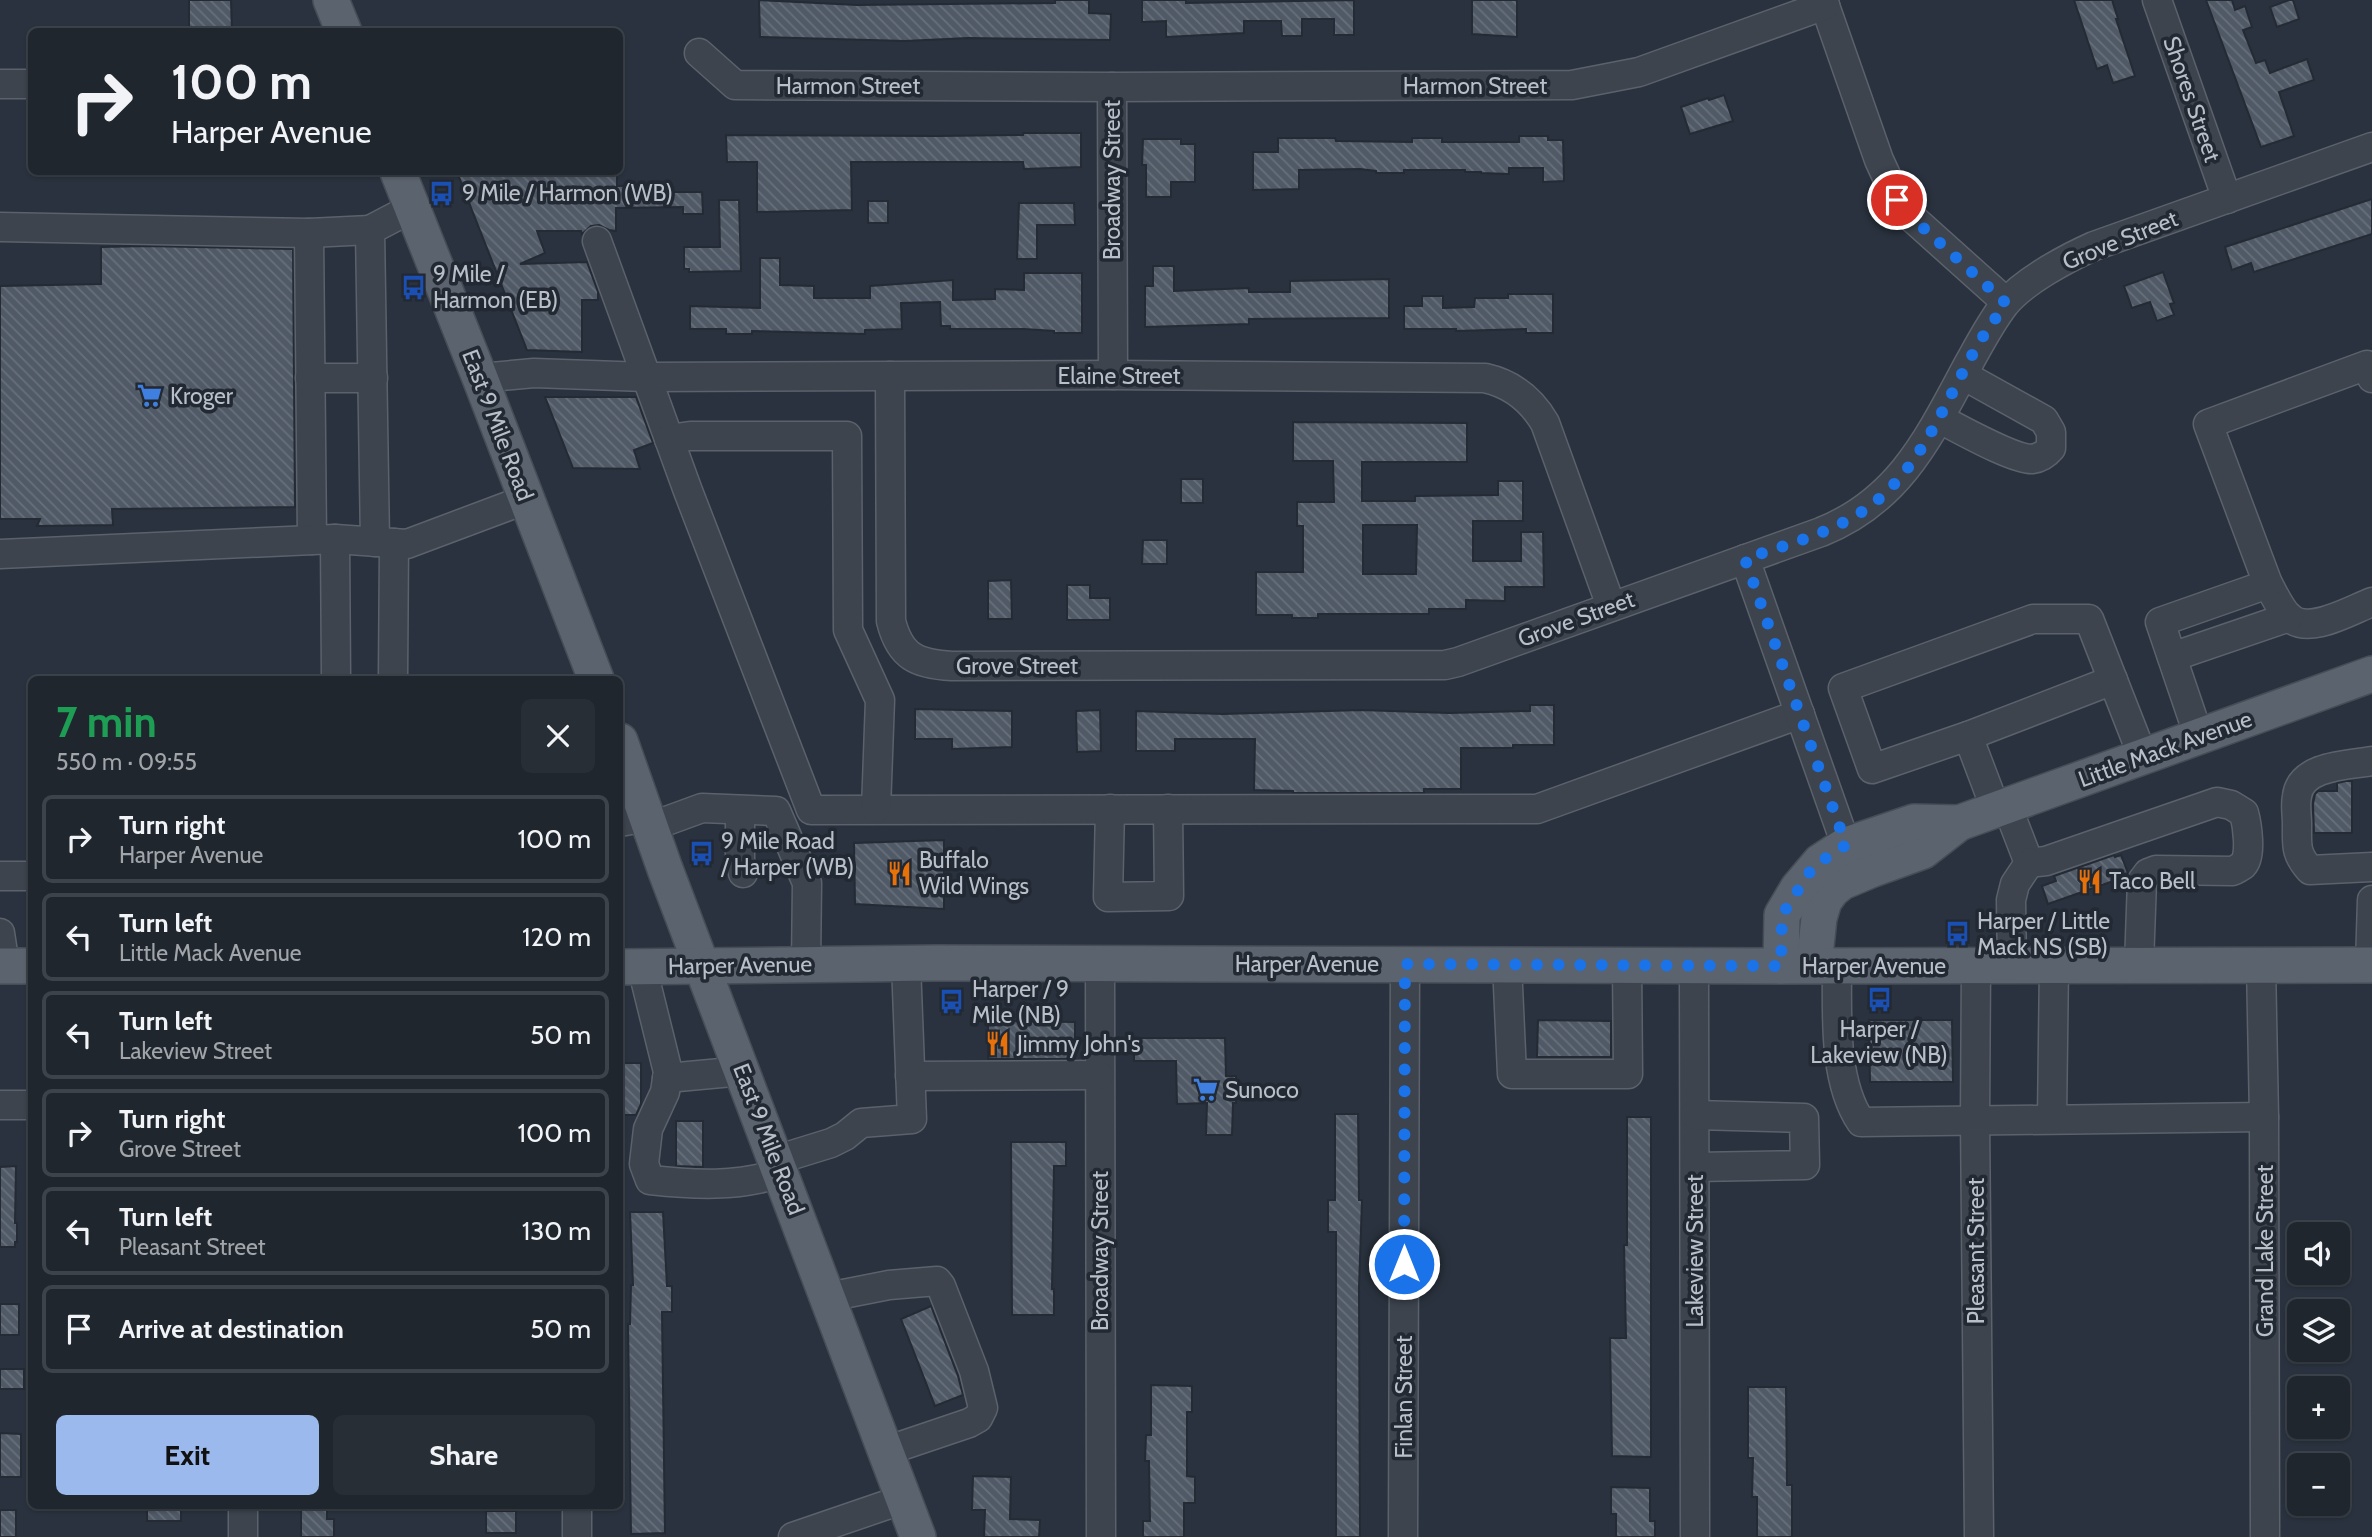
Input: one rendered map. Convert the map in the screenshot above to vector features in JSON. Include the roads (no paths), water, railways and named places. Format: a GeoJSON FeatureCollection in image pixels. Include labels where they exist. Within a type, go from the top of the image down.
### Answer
{"type":"FeatureCollection","features":[{"type":"Feature","properties":{"kind":"main road"},"geometry":{"type":"LineString","coordinates":[[331,0],[342,28]]}},
{"type":"Feature","properties":{"kind":"main road","name":"East 9 Mile Road"},"geometry":{"type":"LineString","coordinates":[[399,175],[595,676]]}},
{"type":"Feature","properties":{"kind":"main road","name":"Little Mack Avenue"},"geometry":{"type":"LineString","coordinates":[[1811,966],[1824,901],[1832,890],[1852,877],[1923,851],[1959,823],[2372,674]]}},
{"type":"Feature","properties":{"kind":"main road","name":"East 9 Mile Road"},"geometry":{"type":"LineString","coordinates":[[623,759],[639,822],[703,966],[918,1537]]}},
{"type":"Feature","properties":{"kind":"main road","name":"Little Mack Avenue"},"geometry":{"type":"LineString","coordinates":[[1811,966],[1782,915],[1809,873],[1820,862],[1846,845],[1914,822],[1959,823]]}},
{"type":"Feature","properties":{"kind":"main road","name":"Harper Avenue"},"geometry":{"type":"LineString","coordinates":[[631,967],[806,964],[2371,965]]}},
{"type":"Feature","properties":{"kind":"street","name":"Shores Street"},"geometry":{"type":"LineString","coordinates":[[2157,0],[2227,199]]}},
{"type":"Feature","properties":{"kind":"street","name":"Harmon Street"},"geometry":{"type":"LineString","coordinates":[[1112,87],[1572,85],[1639,72],[1824,2]]}},
{"type":"Feature","properties":{"kind":"street"},"geometry":{"type":"LineString","coordinates":[[1824,2],[1879,160],[1897,200],[1909,215],[2006,303]]}},
{"type":"Feature","properties":{"kind":"street","name":"Harmon Street"},"geometry":{"type":"LineString","coordinates":[[699,53],[735,85],[1009,86]]}},
{"type":"Feature","properties":{"kind":"street"},"geometry":{"type":"LineString","coordinates":[[0,84],[28,84]]}},
{"type":"Feature","properties":{"kind":"street","name":"Broadway Street"},"geometry":{"type":"LineString","coordinates":[[1009,86],[1112,87],[1113,375]]}},
{"type":"Feature","properties":{"kind":"street","name":"Grove Street"},"geometry":{"type":"LineString","coordinates":[[890,376],[891,621],[902,649],[915,659],[952,666],[1445,665],[1832,527],[1869,506],[1899,480],[1940,419],[1982,339],[2006,303],[2068,258],[2094,246],[2372,148]]}},
{"type":"Feature","properties":{"kind":"street"},"geometry":{"type":"LineString","coordinates":[[0,227],[309,233],[370,230],[412,208]]}},
{"type":"Feature","properties":{"kind":"street"},"geometry":{"type":"LineString","coordinates":[[370,230],[373,378],[393,676]]}},
{"type":"Feature","properties":{"kind":"street"},"geometry":{"type":"LineString","coordinates":[[309,233],[310,378],[336,676]]}},
{"type":"Feature","properties":{"kind":"street"},"geometry":{"type":"LineString","coordinates":[[597,241],[669,439],[811,810],[1537,809],[1800,714]]}},
{"type":"Feature","properties":{"kind":"street"},"geometry":{"type":"LineString","coordinates":[[2372,378],[2367,365],[2208,424],[2268,584],[2289,617],[2301,625],[2321,622],[2372,602]]}},
{"type":"Feature","properties":{"kind":"street","name":"Elaine Street"},"geometry":{"type":"LineString","coordinates":[[480,378],[534,373],[646,377],[1113,375],[1485,378],[1508,386],[1531,403],[1545,423],[1611,607]]}},
{"type":"Feature","properties":{"kind":"street"},"geometry":{"type":"LineString","coordinates":[[1940,419],[2030,459],[2042,456],[2050,447],[2051,432],[2044,420],[1963,375]]}},
{"type":"Feature","properties":{"kind":"street"},"geometry":{"type":"LineString","coordinates":[[310,378],[373,378]]}},
{"type":"Feature","properties":{"kind":"street"},"geometry":{"type":"LineString","coordinates":[[669,439],[690,436],[846,436],[848,630],[880,700],[876,809]]}},
{"type":"Feature","properties":{"kind":"street"},"geometry":{"type":"LineString","coordinates":[[0,554],[324,539],[407,544],[527,499]]}},
{"type":"Feature","properties":{"kind":"street"},"geometry":{"type":"LineString","coordinates":[[1745,559],[1846,845]]}},
{"type":"Feature","properties":{"kind":"street"},"geometry":{"type":"LineString","coordinates":[[2199,737],[2160,622],[2268,584]]}},
{"type":"Feature","properties":{"kind":"street"},"geometry":{"type":"LineString","coordinates":[[2172,657],[2289,617]]}},
{"type":"Feature","properties":{"kind":"street"},"geometry":{"type":"LineString","coordinates":[[2113,680],[1968,736],[1872,769],[1843,688],[2034,619],[2089,619],[2113,680],[2143,757]]}},
{"type":"Feature","properties":{"kind":"street"},"geometry":{"type":"LineString","coordinates":[[1968,736],[2029,863]]}},
{"type":"Feature","properties":{"kind":"street"},"geometry":{"type":"LineString","coordinates":[[2372,761],[2323,770],[2301,784],[2297,794],[2297,852],[2310,870],[2372,867]]}},
{"type":"Feature","properties":{"kind":"street"},"geometry":{"type":"LineString","coordinates":[[2012,965],[2011,900],[2015,884],[2029,863],[2046,861],[2217,802],[2231,805],[2244,813],[2247,824],[2247,858],[2243,865],[2233,871],[2156,870],[2148,873],[2142,881],[2139,964]]}},
{"type":"Feature","properties":{"kind":"street"},"geometry":{"type":"LineString","coordinates":[[639,822],[702,808],[776,811],[807,883],[806,964]]}},
{"type":"Feature","properties":{"kind":"street"},"geometry":{"type":"LineString","coordinates":[[740,810],[740,860],[743,873]]}},
{"type":"Feature","properties":{"kind":"street"},"geometry":{"type":"LineString","coordinates":[[1110,810],[1108,897],[1169,896],[1168,810]]}},
{"type":"Feature","properties":{"kind":"street"},"geometry":{"type":"LineString","coordinates":[[0,876],[28,876]]}},
{"type":"Feature","properties":{"kind":"street"},"geometry":{"type":"LineString","coordinates":[[2371,965],[2372,900]]}},
{"type":"Feature","properties":{"kind":"street"},"geometry":{"type":"LineString","coordinates":[[631,967],[668,1072],[665,1092],[648,1129],[644,1164],[650,1180],[696,1185],[753,1181],[779,1166],[838,1140],[861,1123],[912,1119],[906,964]]}},
{"type":"Feature","properties":{"kind":"street","name":"Broadway Street"},"geometry":{"type":"LineString","coordinates":[[1100,964],[1101,1537]]}},
{"type":"Feature","properties":{"kind":"street","name":"Finlan Street"},"geometry":{"type":"LineString","coordinates":[[1404,1537],[1405,964]]}},
{"type":"Feature","properties":{"kind":"street"},"geometry":{"type":"LineString","coordinates":[[1507,964],[1512,1074],[1628,1074],[1628,964]]}},
{"type":"Feature","properties":{"kind":"street","name":"Lakeview Street"},"geometry":{"type":"LineString","coordinates":[[1694,964],[1695,1537]]}},
{"type":"Feature","properties":{"kind":"street","name":"Grand Lake Street"},"geometry":{"type":"LineString","coordinates":[[2261,964],[2265,1537]]}},
{"type":"Feature","properties":{"kind":"street","name":"Pleasant Street"},"geometry":{"type":"LineString","coordinates":[[1976,965],[1979,1537]]}},
{"type":"Feature","properties":{"kind":"street"},"geometry":{"type":"LineString","coordinates":[[2052,1118],[2054,965]]}},
{"type":"Feature","properties":{"kind":"street"},"geometry":{"type":"LineString","coordinates":[[1811,966],[1841,1063],[1850,1105],[1861,1122],[2264,1116]]}},
{"type":"Feature","properties":{"kind":"street"},"geometry":{"type":"LineString","coordinates":[[667,1078],[743,1071]]}},
{"type":"Feature","properties":{"kind":"street"},"geometry":{"type":"LineString","coordinates":[[910,1076],[1099,1075]]}},
{"type":"Feature","properties":{"kind":"street"},"geometry":{"type":"LineString","coordinates":[[0,1105],[28,1105]]}},
{"type":"Feature","properties":{"kind":"street"},"geometry":{"type":"LineString","coordinates":[[1695,1115],[1804,1118],[1805,1165],[1695,1167]]}},
{"type":"Feature","properties":{"kind":"street"},"geometry":{"type":"LineString","coordinates":[[828,1297],[889,1285],[937,1281],[974,1371],[983,1408],[978,1418],[886,1451]]}},
{"type":"Feature","properties":{"kind":"street"},"geometry":{"type":"LineString","coordinates":[[793,1537],[904,1499]]}},
{"type":"Feature","properties":{"kind":"street"},"geometry":{"type":"LineString","coordinates":[[243,1509],[243,1537]]}},
{"type":"Feature","properties":{"kind":"street"},"geometry":{"type":"LineString","coordinates":[[577,1509],[578,1537]]}},
{"type":"Feature","properties":{"kind":"place","name":"9 Mile / Harmon (WB)"},"geometry":{"type":"Point","coordinates":[442,193]}},
{"type":"Feature","properties":{"kind":"place","name":"9 Mile / Harmon (EB)"},"geometry":{"type":"Point","coordinates":[413,287]}},
{"type":"Feature","properties":{"kind":"place","name":"Kroger"},"geometry":{"type":"Point","coordinates":[150,396]}},
{"type":"Feature","properties":{"kind":"place","name":"9 Mile Road / Harper (WB)"},"geometry":{"type":"Point","coordinates":[701,854]}},
{"type":"Feature","properties":{"kind":"place","name":"Buffalo Wild Wings"},"geometry":{"type":"Point","coordinates":[899,873]}},
{"type":"Feature","properties":{"kind":"place","name":"Taco Bell"},"geometry":{"type":"Point","coordinates":[2089,881]}},
{"type":"Feature","properties":{"kind":"place","name":"Harper / Little Mack NS (SB)"},"geometry":{"type":"Point","coordinates":[1957,934]}},
{"type":"Feature","properties":{"kind":"place","name":"Harper / Lakeview (NB)"},"geometry":{"type":"Point","coordinates":[1879,999]}},
{"type":"Feature","properties":{"kind":"place","name":"Harper / 9 Mile (NB)"},"geometry":{"type":"Point","coordinates":[952,1002]}},
{"type":"Feature","properties":{"kind":"place","name":"Jimmy John's"},"geometry":{"type":"Point","coordinates":[997,1044]}},
{"type":"Feature","properties":{"kind":"place","name":"Sunoco"},"geometry":{"type":"Point","coordinates":[1205,1090]}}]}
